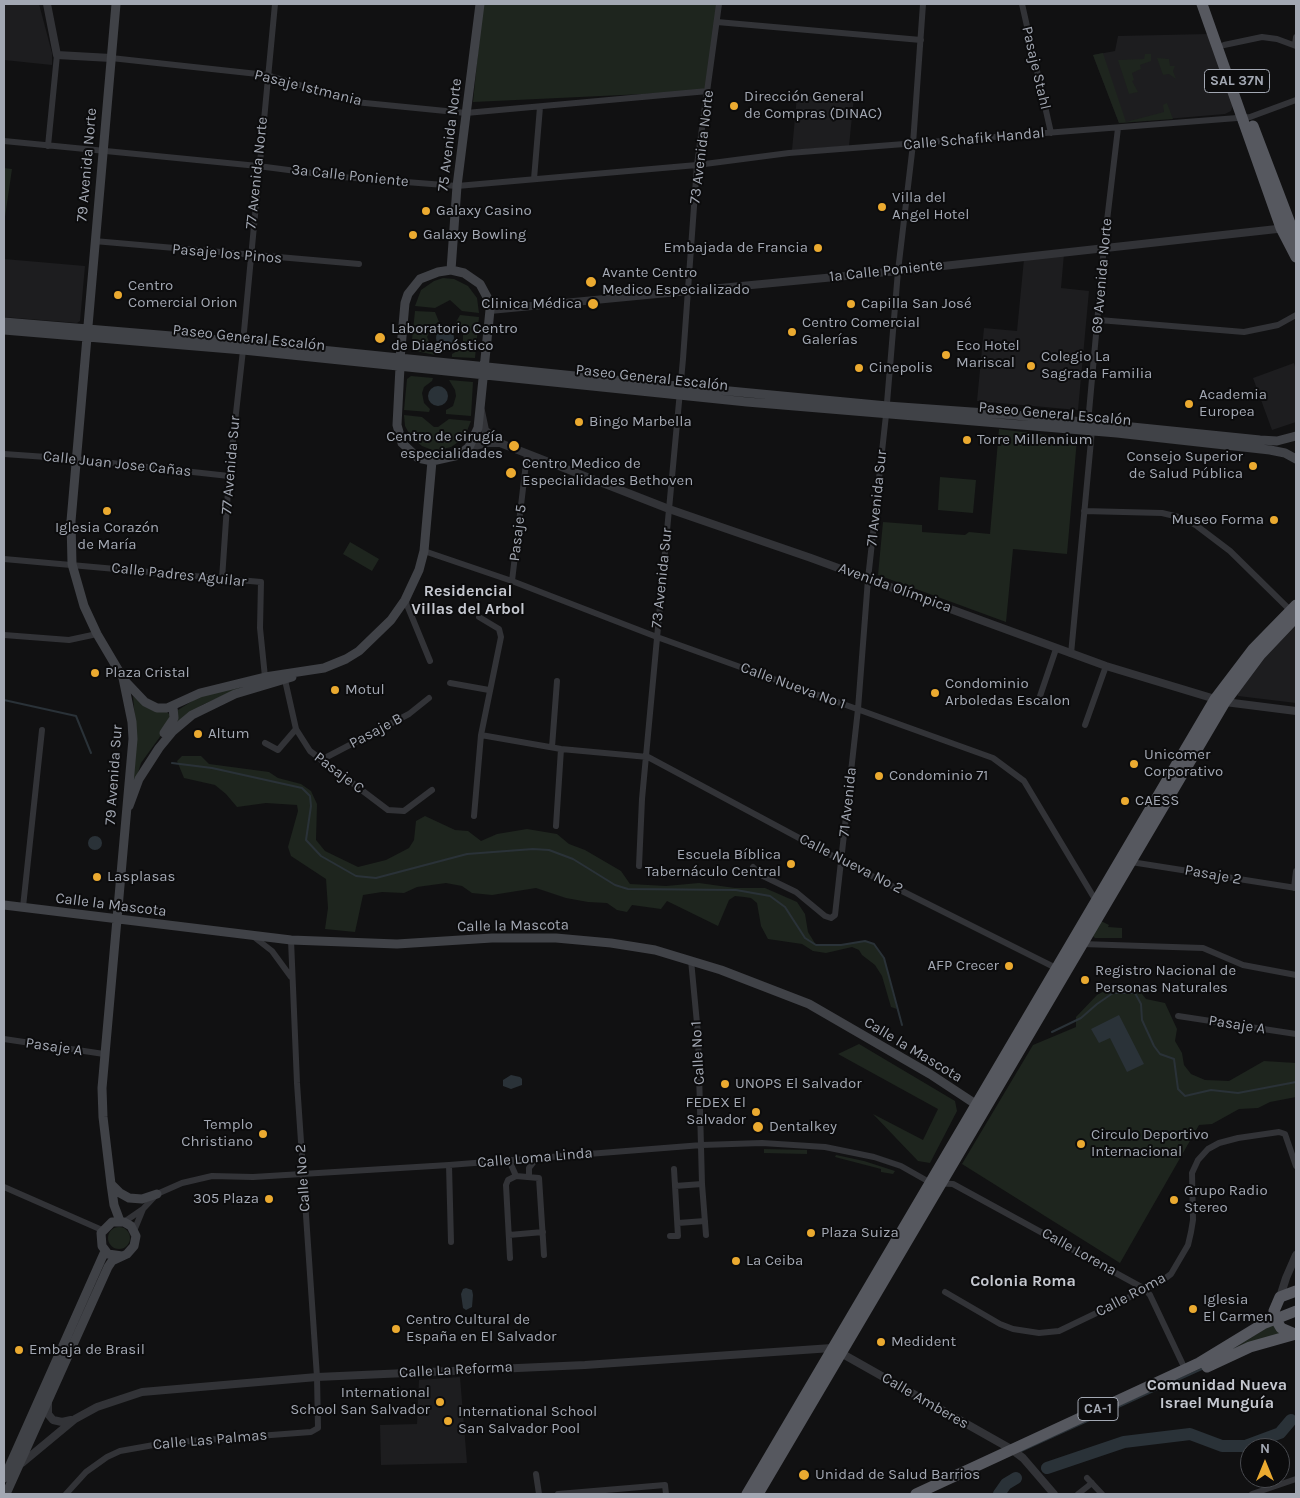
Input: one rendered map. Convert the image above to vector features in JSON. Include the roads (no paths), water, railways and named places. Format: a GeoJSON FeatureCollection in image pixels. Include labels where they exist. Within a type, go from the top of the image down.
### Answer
{"type":"FeatureCollection","features":[{"type":"Feature","properties":{"kind":"highway","name":"SAL 37N"},"geometry":{"type":"LineString","coordinates":[[1202,4],[1289,228],[1296,258]]}},
{"type":"Feature","properties":{"kind":"highway","name":"SAL 37N"},"geometry":{"type":"LineString","coordinates":[[1210,4],[1246,117]]}},
{"type":"Feature","properties":{"kind":"highway","name":"SAL 37N"},"geometry":{"type":"LineString","coordinates":[[1289,228],[1296,238]]}},
{"type":"Feature","properties":{"kind":"highway"},"geometry":{"type":"LineString","coordinates":[[747,1494],[943,1182],[980,1108],[1056,968],[1220,701],[1253,649],[1294,611]]}},
{"type":"Feature","properties":{"kind":"highway"},"geometry":{"type":"LineString","coordinates":[[758,1494],[931,1183],[1082,944],[1131,862],[1220,701]]}},
{"type":"Feature","properties":{"kind":"highway"},"geometry":{"type":"LineString","coordinates":[[1275,1318],[1275,1307],[1280,1298],[1289,1292],[1296,1291]]}},
{"type":"Feature","properties":{"kind":"highway","name":"CA-1"},"geometry":{"type":"LineString","coordinates":[[931,1494],[1014,1451],[1217,1353],[1275,1318],[1296,1311]]}},
{"type":"Feature","properties":{"kind":"highway","name":"CA-1"},"geometry":{"type":"LineString","coordinates":[[1275,1318],[1284,1330],[1296,1334]]}},
{"type":"Feature","properties":{"kind":"highway","name":"CA-1"},"geometry":{"type":"LineString","coordinates":[[916,1494],[1236,1353],[1296,1334]]}},
{"type":"Feature","properties":{"kind":"highway"},"geometry":{"type":"LineString","coordinates":[[765,1482],[770,1494]]}},
{"type":"Feature","properties":{"kind":"main road","name":"79 Avenida Norte"},"geometry":{"type":"LineString","coordinates":[[86,332],[116,4]]}},
{"type":"Feature","properties":{"kind":"main road","name":"75 Avenida Norte"},"geometry":{"type":"LineString","coordinates":[[452,270],[457,186],[480,4]]}},
{"type":"Feature","properties":{"kind":"main road"},"geometry":{"type":"LineString","coordinates":[[452,270],[464,273],[480,284],[487,297],[490,310],[478,428],[469,447],[459,455],[432,461],[418,458],[406,449],[398,436],[396,415],[404,303],[408,294],[420,279],[438,272],[452,270]]}},
{"type":"Feature","properties":{"kind":"main road","name":"Paseo General Escalón"},"geometry":{"type":"LineString","coordinates":[[4,322],[484,372],[886,410],[1260,440],[1277,441],[1296,436]]}},
{"type":"Feature","properties":{"kind":"main road","name":"Paseo General Escalón"},"geometry":{"type":"LineString","coordinates":[[4,330],[86,332]]}},
{"type":"Feature","properties":{"kind":"main road","name":"79 Avenida Sur"},"geometry":{"type":"LineString","coordinates":[[86,332],[70,521],[72,564],[84,606],[97,634],[123,678],[131,709],[133,739],[104,1054],[103,1117],[114,1205],[122,1221]]}},
{"type":"Feature","properties":{"kind":"main road","name":"Paseo General Escalón"},"geometry":{"type":"LineString","coordinates":[[1090,427],[1270,450],[1285,453],[1296,459]]}},
{"type":"Feature","properties":{"kind":"main road"},"geometry":{"type":"LineString","coordinates":[[139,779],[163,743],[192,715],[235,694],[335,664],[359,651],[391,620],[405,600],[419,570],[424,551],[432,461]]}},
{"type":"Feature","properties":{"kind":"main road"},"geometry":{"type":"LineString","coordinates":[[123,678],[145,702],[161,708],[173,707],[200,693],[265,677],[304,673]]}},
{"type":"Feature","properties":{"kind":"main road"},"geometry":{"type":"LineString","coordinates":[[126,813],[148,755],[173,723],[173,707]]}},
{"type":"Feature","properties":{"kind":"main road","name":"Calle la Mascota"},"geometry":{"type":"LineString","coordinates":[[4,905],[254,937],[291,940],[398,944],[492,938],[563,938],[637,947],[691,960],[809,1004],[870,1042],[930,1074],[980,1108]]}},
{"type":"Feature","properties":{"kind":"main road"},"geometry":{"type":"LineString","coordinates":[[111,1184],[120,1194],[129,1198],[142,1199],[157,1194]]}},
{"type":"Feature","properties":{"kind":"main road","name":"79 Avenida Sur"},"geometry":{"type":"LineString","coordinates":[[104,1227],[114,1205]]}},
{"type":"Feature","properties":{"kind":"main road"},"geometry":{"type":"LineString","coordinates":[[4,1478],[15,1463],[48,1403],[108,1267],[112,1261],[122,1256],[134,1246],[136,1239],[134,1231],[122,1221],[104,1227],[100,1241],[104,1251],[113,1256],[122,1256]]}},
{"type":"Feature","properties":{"kind":"main road"},"geometry":{"type":"LineString","coordinates":[[6,1494],[15,1463],[104,1251]]}},
{"type":"Feature","properties":{"kind":"street"},"geometry":{"type":"LineString","coordinates":[[47,4],[57,54],[48,146]]}},
{"type":"Feature","properties":{"kind":"street","name":"77 Avenida Norte"},"geometry":{"type":"LineString","coordinates":[[242,346],[249,256],[275,4]]}},
{"type":"Feature","properties":{"kind":"street","name":"73 Avenida Norte"},"geometry":{"type":"LineString","coordinates":[[688,290],[698,165],[719,4]]}},
{"type":"Feature","properties":{"kind":"street","name":"71 Avenida Sur"},"geometry":{"type":"LineString","coordinates":[[858,709],[868,579],[886,410],[898,271],[913,144],[923,4]]}},
{"type":"Feature","properties":{"kind":"street","name":"Pasaje Stahl"},"geometry":{"type":"LineString","coordinates":[[1022,4],[1051,133]]}},
{"type":"Feature","properties":{"kind":"street"},"geometry":{"type":"LineString","coordinates":[[717,22],[921,40]]}},
{"type":"Feature","properties":{"kind":"street"},"geometry":{"type":"LineString","coordinates":[[1224,45],[1239,40],[1262,37],[1277,39],[1296,46],[1296,37]]}},
{"type":"Feature","properties":{"kind":"street","name":"Pasaje Istmania"},"geometry":{"type":"LineString","coordinates":[[57,54],[267,75],[355,102],[466,113],[708,91]]}},
{"type":"Feature","properties":{"kind":"street","name":"Calle Schafik Handal"},"geometry":{"type":"LineString","coordinates":[[698,165],[790,153],[1246,117],[1296,100]]}},
{"type":"Feature","properties":{"kind":"street"},"geometry":{"type":"LineString","coordinates":[[534,179],[540,107]]}},
{"type":"Feature","properties":{"kind":"street","name":"69 Avenida Norte"},"geometry":{"type":"LineString","coordinates":[[1071,654],[1104,246],[1118,128]]}},
{"type":"Feature","properties":{"kind":"street","name":"3a Calle Poniente"},"geometry":{"type":"LineString","coordinates":[[4,142],[258,166],[342,177],[457,186],[698,165]]}},
{"type":"Feature","properties":{"kind":"street","name":"1a Calle Poniente"},"geometry":{"type":"LineString","coordinates":[[490,310],[898,271],[1104,246],[1289,228]]}},
{"type":"Feature","properties":{"kind":"street","name":"Pasaje los Pinos"},"geometry":{"type":"LineString","coordinates":[[94,241],[249,256],[359,264]]}},
{"type":"Feature","properties":{"kind":"street","name":"73 Avenida Sur"},"geometry":{"type":"LineString","coordinates":[[639,866],[642,799],[648,757],[656,637],[688,290]]}},
{"type":"Feature","properties":{"kind":"street"},"geometry":{"type":"LineString","coordinates":[[1099,320],[1244,332],[1278,324],[1296,315]]}},
{"type":"Feature","properties":{"kind":"street","name":"77 Avenida Sur"},"geometry":{"type":"LineString","coordinates":[[222,580],[229,476],[242,346]]}},
{"type":"Feature","properties":{"kind":"street","name":"Avenida Olímpica"},"geometry":{"type":"LineString","coordinates":[[480,407],[485,430],[500,443],[669,509],[1106,666],[1220,701],[1296,711]]}},
{"type":"Feature","properties":{"kind":"street"},"geometry":{"type":"LineString","coordinates":[[469,447],[500,443]]}},
{"type":"Feature","properties":{"kind":"street","name":"Calle Juan Jose Cañas"},"geometry":{"type":"LineString","coordinates":[[4,454],[75,459],[229,476]]}},
{"type":"Feature","properties":{"kind":"street","name":"Pasaje 5"},"geometry":{"type":"LineString","coordinates":[[512,581],[527,455]]}},
{"type":"Feature","properties":{"kind":"street"},"geometry":{"type":"LineString","coordinates":[[1084,511],[1162,513],[1182,518],[1197,526],[1230,551],[1294,611]]}},
{"type":"Feature","properties":{"kind":"street","name":"Calle Nueva No 1"},"geometry":{"type":"LineString","coordinates":[[424,551],[512,581],[656,637],[978,751],[1008,768],[1024,781],[1097,901]]}},
{"type":"Feature","properties":{"kind":"street","name":"Calle Padres Aguilar"},"geometry":{"type":"LineString","coordinates":[[4,559],[260,582],[260,628],[265,677]]}},
{"type":"Feature","properties":{"kind":"street"},"geometry":{"type":"LineString","coordinates":[[405,600],[430,661]]}},
{"type":"Feature","properties":{"kind":"street"},"geometry":{"type":"LineString","coordinates":[[474,816],[481,736],[501,637],[499,629],[478,617]]}},
{"type":"Feature","properties":{"kind":"street"},"geometry":{"type":"LineString","coordinates":[[4,635],[70,640],[97,634]]}},
{"type":"Feature","properties":{"kind":"street"},"geometry":{"type":"LineString","coordinates":[[1038,702],[1056,649]]}},
{"type":"Feature","properties":{"kind":"street"},"geometry":{"type":"LineString","coordinates":[[1085,725],[1106,666]]}},
{"type":"Feature","properties":{"kind":"street","name":"Pasaje C"},"geometry":{"type":"LineString","coordinates":[[285,680],[296,728],[310,751],[321,760],[388,810],[404,811],[432,790]]}},
{"type":"Feature","properties":{"kind":"street"},"geometry":{"type":"LineString","coordinates":[[552,747],[557,681]]}},
{"type":"Feature","properties":{"kind":"street"},"geometry":{"type":"LineString","coordinates":[[450,683],[489,690]]}},
{"type":"Feature","properties":{"kind":"street","name":"Pasaje B"},"geometry":{"type":"LineString","coordinates":[[321,760],[413,711],[429,698]]}},
{"type":"Feature","properties":{"kind":"street","name":"71 Avenida"},"geometry":{"type":"LineString","coordinates":[[753,867],[761,875],[796,892],[825,916],[831,918],[834,916],[842,861],[858,709]]}},
{"type":"Feature","properties":{"kind":"street"},"geometry":{"type":"LineString","coordinates":[[265,743],[278,750],[296,728]]}},
{"type":"Feature","properties":{"kind":"street"},"geometry":{"type":"LineString","coordinates":[[23,907],[42,730]]}},
{"type":"Feature","properties":{"kind":"street"},"geometry":{"type":"LineString","coordinates":[[481,736],[561,749],[648,757]]}},
{"type":"Feature","properties":{"kind":"street"},"geometry":{"type":"LineString","coordinates":[[556,826],[561,749]]}},
{"type":"Feature","properties":{"kind":"street","name":"Calle Nueva No 2"},"geometry":{"type":"LineString","coordinates":[[648,757],[842,861],[1056,968]]}},
{"type":"Feature","properties":{"kind":"street","name":"Pasaje 2"},"geometry":{"type":"LineString","coordinates":[[1131,862],[1295,888]]}},
{"type":"Feature","properties":{"kind":"street"},"geometry":{"type":"LineString","coordinates":[[1295,888],[1296,871]]}},
{"type":"Feature","properties":{"kind":"street"},"geometry":{"type":"LineString","coordinates":[[254,937],[272,951],[291,978]]}},
{"type":"Feature","properties":{"kind":"street","name":"Calle No 2"},"geometry":{"type":"LineString","coordinates":[[291,940],[291,978],[318,1377]]}},
{"type":"Feature","properties":{"kind":"street"},"geometry":{"type":"LineString","coordinates":[[1082,944],[1203,948],[1243,965],[1296,975]]}},
{"type":"Feature","properties":{"kind":"street","name":"Calle No 1"},"geometry":{"type":"LineString","coordinates":[[691,960],[698,1034],[702,1184],[706,1235]]}},
{"type":"Feature","properties":{"kind":"street","name":"Pasaje A"},"geometry":{"type":"LineString","coordinates":[[1178,1016],[1296,1034]]}},
{"type":"Feature","properties":{"kind":"street","name":"Pasaje A"},"geometry":{"type":"LineString","coordinates":[[4,1040],[104,1054]]}},
{"type":"Feature","properties":{"kind":"street","name":"Calle Roma"},"geometry":{"type":"LineString","coordinates":[[945,1292],[1000,1324],[1013,1329],[1050,1333],[1067,1328],[1145,1288],[1159,1284],[1171,1274],[1188,1245],[1193,1220],[1192,1173],[1198,1160],[1208,1149],[1219,1142],[1279,1132],[1285,1134],[1296,1166]]}},
{"type":"Feature","properties":{"kind":"street","name":"Calle Loma Linda"},"geometry":{"type":"LineString","coordinates":[[122,1221],[143,1209],[157,1194],[182,1183],[212,1176],[253,1177],[303,1172],[449,1165],[702,1145],[762,1144],[838,1148],[901,1166],[931,1183]]}},
{"type":"Feature","properties":{"kind":"street"},"geometry":{"type":"LineString","coordinates":[[529,1176],[529,1168],[536,1159]]}},
{"type":"Feature","properties":{"kind":"street"},"geometry":{"type":"LineString","coordinates":[[509,1160],[516,1176]]}},
{"type":"Feature","properties":{"kind":"street"},"geometry":{"type":"LineString","coordinates":[[449,1165],[451,1242]]}},
{"type":"Feature","properties":{"kind":"street"},"geometry":{"type":"LineString","coordinates":[[670,1236],[678,1236],[674,1169]]}},
{"type":"Feature","properties":{"kind":"street"},"geometry":{"type":"LineString","coordinates":[[510,1258],[506,1185],[508,1180],[516,1176],[538,1178],[540,1182],[544,1255]]}},
{"type":"Feature","properties":{"kind":"street","name":"Calle Lorena"},"geometry":{"type":"LineString","coordinates":[[931,1183],[943,1182],[953,1184],[1145,1288]]}},
{"type":"Feature","properties":{"kind":"street"},"geometry":{"type":"LineString","coordinates":[[676,1186],[702,1184]]}},
{"type":"Feature","properties":{"kind":"street"},"geometry":{"type":"LineString","coordinates":[[4,1187],[104,1227]]}},
{"type":"Feature","properties":{"kind":"street","name":"Calle Loma Linda"},"geometry":{"type":"LineString","coordinates":[[134,1231],[143,1209]]}},
{"type":"Feature","properties":{"kind":"street"},"geometry":{"type":"LineString","coordinates":[[678,1223],[704,1221]]}},
{"type":"Feature","properties":{"kind":"street"},"geometry":{"type":"LineString","coordinates":[[509,1235],[542,1232]]}},
{"type":"Feature","properties":{"kind":"street"},"geometry":{"type":"LineString","coordinates":[[1280,1298],[1296,1254]]}},
{"type":"Feature","properties":{"kind":"street"},"geometry":{"type":"LineString","coordinates":[[1145,1288],[1150,1294],[1185,1369]]}},
{"type":"Feature","properties":{"kind":"street","name":"Calle La Reforma"},"geometry":{"type":"LineString","coordinates":[[4,1469],[75,1419],[110,1402],[142,1392],[318,1377],[585,1365],[837,1350]]}},
{"type":"Feature","properties":{"kind":"street","name":"Calle Amberes"},"geometry":{"type":"LineString","coordinates":[[837,1350],[1014,1451],[1054,1494]]}},
{"type":"Feature","properties":{"kind":"street","name":"Calle Las Palmas"},"geometry":{"type":"LineString","coordinates":[[66,1494],[86,1472],[107,1456],[120,1451],[165,1443],[315,1431],[319,1424],[318,1377]]}},
{"type":"Feature","properties":{"kind":"street","name":"Calle La Reforma"},"geometry":{"type":"LineString","coordinates":[[48,1403],[48,1414],[53,1420],[62,1422],[75,1419]]}},
{"type":"Feature","properties":{"kind":"street"},"geometry":{"type":"LineString","coordinates":[[536,1474],[538,1494]]}},
{"type":"Feature","properties":{"kind":"street"},"geometry":{"type":"LineString","coordinates":[[1087,1478],[1102,1494]]}},
{"type":"Feature","properties":{"kind":"street"},"geometry":{"type":"LineString","coordinates":[[1252,1494],[1296,1479]]}},
{"type":"Feature","properties":{"kind":"street"},"geometry":{"type":"LineString","coordinates":[[1078,1494],[1092,1483]]}},
{"type":"Feature","properties":{"kind":"street"},"geometry":{"type":"LineString","coordinates":[[558,1494],[664,1485],[666,1494]]}},
{"type":"Feature","properties":{"kind":"waterway"},"geometry":{"type":"LineString","coordinates":[[4,700],[76,716],[91,753]]}},
{"type":"Feature","properties":{"kind":"waterway"},"geometry":{"type":"LineString","coordinates":[[172,763],[212,768],[302,788],[310,796],[311,806],[306,840],[321,856],[356,876],[376,878],[467,854],[533,849],[549,850],[573,859],[615,885],[628,889],[736,890],[770,896],[785,907],[805,938],[816,945],[841,945],[865,941],[874,944],[884,958],[902,1025]]}},
{"type":"Feature","properties":{"kind":"waterway"},"geometry":{"type":"LineString","coordinates":[[1052,1032],[1081,1018],[1113,993],[1135,993],[1141,1004],[1142,1020],[1154,1046],[1160,1054],[1174,1059],[1178,1089],[1185,1096],[1211,1090],[1238,1093],[1296,1082]]}},
{"type":"Feature","properties":{"kind":"waterway"},"geometry":{"type":"LineString","coordinates":[[1019,1452],[1204,1368]]}},
{"type":"Feature","properties":{"kind":"waterway"},"geometry":{"type":"LineString","coordinates":[[1047,1468],[1124,1442],[1190,1434],[1222,1446],[1245,1446],[1280,1433],[1291,1420]]}},
{"type":"Feature","properties":{"kind":"waterway"},"geometry":{"type":"LineString","coordinates":[[999,1494],[1006,1484],[1016,1478]]}},
{"type":"Feature","properties":{"kind":"place","name":"Dirección General de Compras (DINAC)"},"geometry":{"type":"Point","coordinates":[734,106]}},
{"type":"Feature","properties":{"kind":"place","name":"Villa del Angel Hotel"},"geometry":{"type":"Point","coordinates":[882,207]}},
{"type":"Feature","properties":{"kind":"place","name":"Galaxy Casino"},"geometry":{"type":"Point","coordinates":[426,211]}},
{"type":"Feature","properties":{"kind":"place","name":"Galaxy Bowling"},"geometry":{"type":"Point","coordinates":[413,235]}},
{"type":"Feature","properties":{"kind":"place","name":"Embajada de Francia"},"geometry":{"type":"Point","coordinates":[818,248]}},
{"type":"Feature","properties":{"kind":"place","name":"Avante Centro Medico Especializado"},"geometry":{"type":"Point","coordinates":[591,282]}},
{"type":"Feature","properties":{"kind":"place","name":"Centro Comercial Orion"},"geometry":{"type":"Point","coordinates":[118,295]}},
{"type":"Feature","properties":{"kind":"place","name":"Clinica Médica"},"geometry":{"type":"Point","coordinates":[593,304]}},
{"type":"Feature","properties":{"kind":"place","name":"Capilla San José"},"geometry":{"type":"Point","coordinates":[851,304]}},
{"type":"Feature","properties":{"kind":"place","name":"Centro Comercial Galerías"},"geometry":{"type":"Point","coordinates":[792,332]}},
{"type":"Feature","properties":{"kind":"place","name":"Laboratorio Centro de Diagnóstico"},"geometry":{"type":"Point","coordinates":[380,338]}},
{"type":"Feature","properties":{"kind":"place","name":"Eco Hotel Mariscal"},"geometry":{"type":"Point","coordinates":[946,355]}},
{"type":"Feature","properties":{"kind":"place","name":"Colegio La Sagrada Familia"},"geometry":{"type":"Point","coordinates":[1031,366]}},
{"type":"Feature","properties":{"kind":"place","name":"Cinepolis"},"geometry":{"type":"Point","coordinates":[859,368]}},
{"type":"Feature","properties":{"kind":"place","name":"Academia Europea"},"geometry":{"type":"Point","coordinates":[1189,404]}},
{"type":"Feature","properties":{"kind":"place","name":"Bingo Marbella"},"geometry":{"type":"Point","coordinates":[579,422]}},
{"type":"Feature","properties":{"kind":"place","name":"Torre Millennium"},"geometry":{"type":"Point","coordinates":[967,440]}},
{"type":"Feature","properties":{"kind":"place","name":"Centro de cirugía especialidades"},"geometry":{"type":"Point","coordinates":[514,446]}},
{"type":"Feature","properties":{"kind":"place","name":"Consejo Superior de Salud Pública"},"geometry":{"type":"Point","coordinates":[1253,466]}},
{"type":"Feature","properties":{"kind":"place","name":"Centro Medico de Especialidades Bethoven"},"geometry":{"type":"Point","coordinates":[511,473]}},
{"type":"Feature","properties":{"kind":"place","name":"Iglesia Corazón de María"},"geometry":{"type":"Point","coordinates":[107,511]}},
{"type":"Feature","properties":{"kind":"place","name":"Museo Forma"},"geometry":{"type":"Point","coordinates":[1274,520]}},
{"type":"Feature","properties":{"kind":"place","name":"Plaza Cristal"},"geometry":{"type":"Point","coordinates":[95,673]}},
{"type":"Feature","properties":{"kind":"place","name":"Motul"},"geometry":{"type":"Point","coordinates":[335,690]}},
{"type":"Feature","properties":{"kind":"place","name":"Condominio Arboledas Escalon"},"geometry":{"type":"Point","coordinates":[935,693]}},
{"type":"Feature","properties":{"kind":"place","name":"Altum"},"geometry":{"type":"Point","coordinates":[198,734]}},
{"type":"Feature","properties":{"kind":"place","name":"Unicomer Corporativo"},"geometry":{"type":"Point","coordinates":[1134,764]}},
{"type":"Feature","properties":{"kind":"place","name":"Condominio 71"},"geometry":{"type":"Point","coordinates":[879,776]}},
{"type":"Feature","properties":{"kind":"place","name":"CAESS"},"geometry":{"type":"Point","coordinates":[1125,801]}},
{"type":"Feature","properties":{"kind":"place","name":"Escuela Bíblica Tabernáculo Central"},"geometry":{"type":"Point","coordinates":[791,864]}},
{"type":"Feature","properties":{"kind":"place","name":"Lasplasas"},"geometry":{"type":"Point","coordinates":[97,877]}},
{"type":"Feature","properties":{"kind":"place","name":"AFP Crecer"},"geometry":{"type":"Point","coordinates":[1009,966]}},
{"type":"Feature","properties":{"kind":"place","name":"Registro Nacional de Personas Naturales"},"geometry":{"type":"Point","coordinates":[1085,980]}},
{"type":"Feature","properties":{"kind":"place","name":"UNOPS El Salvador"},"geometry":{"type":"Point","coordinates":[725,1084]}},
{"type":"Feature","properties":{"kind":"place","name":"FEDEX El Salvador"},"geometry":{"type":"Point","coordinates":[756,1112]}},
{"type":"Feature","properties":{"kind":"place","name":"Dentalkey"},"geometry":{"type":"Point","coordinates":[758,1127]}},
{"type":"Feature","properties":{"kind":"place","name":"Templo Christiano"},"geometry":{"type":"Point","coordinates":[263,1134]}},
{"type":"Feature","properties":{"kind":"place","name":"Circulo Deportivo Internacional"},"geometry":{"type":"Point","coordinates":[1081,1144]}},
{"type":"Feature","properties":{"kind":"place","name":"305 Plaza"},"geometry":{"type":"Point","coordinates":[269,1199]}},
{"type":"Feature","properties":{"kind":"place","name":"Grupo Radio Stereo"},"geometry":{"type":"Point","coordinates":[1174,1200]}},
{"type":"Feature","properties":{"kind":"place","name":"Plaza Suiza"},"geometry":{"type":"Point","coordinates":[811,1233]}},
{"type":"Feature","properties":{"kind":"place","name":"La Ceiba"},"geometry":{"type":"Point","coordinates":[736,1261]}},
{"type":"Feature","properties":{"kind":"place","name":"Iglesia El Carmen"},"geometry":{"type":"Point","coordinates":[1193,1309]}},
{"type":"Feature","properties":{"kind":"place","name":"Centro Cultural de España en El Salvador"},"geometry":{"type":"Point","coordinates":[396,1329]}},
{"type":"Feature","properties":{"kind":"place","name":"Medident"},"geometry":{"type":"Point","coordinates":[881,1342]}},
{"type":"Feature","properties":{"kind":"place","name":"Embaja de Brasil"},"geometry":{"type":"Point","coordinates":[19,1350]}},
{"type":"Feature","properties":{"kind":"place","name":"International School San Salvador"},"geometry":{"type":"Point","coordinates":[440,1402]}},
{"type":"Feature","properties":{"kind":"place","name":"International School San Salvador Pool"},"geometry":{"type":"Point","coordinates":[448,1421]}},
{"type":"Feature","properties":{"kind":"place","name":"Unidad de Salud Barrios"},"geometry":{"type":"Point","coordinates":[804,1475]}},
{"type":"Feature","properties":{"kind":"district","name":"Residencial Villas del Arbol"},"geometry":{"type":"Point","coordinates":[468,600]}},
{"type":"Feature","properties":{"kind":"district","name":"Colonia Roma"},"geometry":{"type":"Point","coordinates":[1023,1281]}},
{"type":"Feature","properties":{"kind":"district","name":"Comunidad Nueva Israel Munguía"},"geometry":{"type":"Point","coordinates":[1217,1394]}}]}
